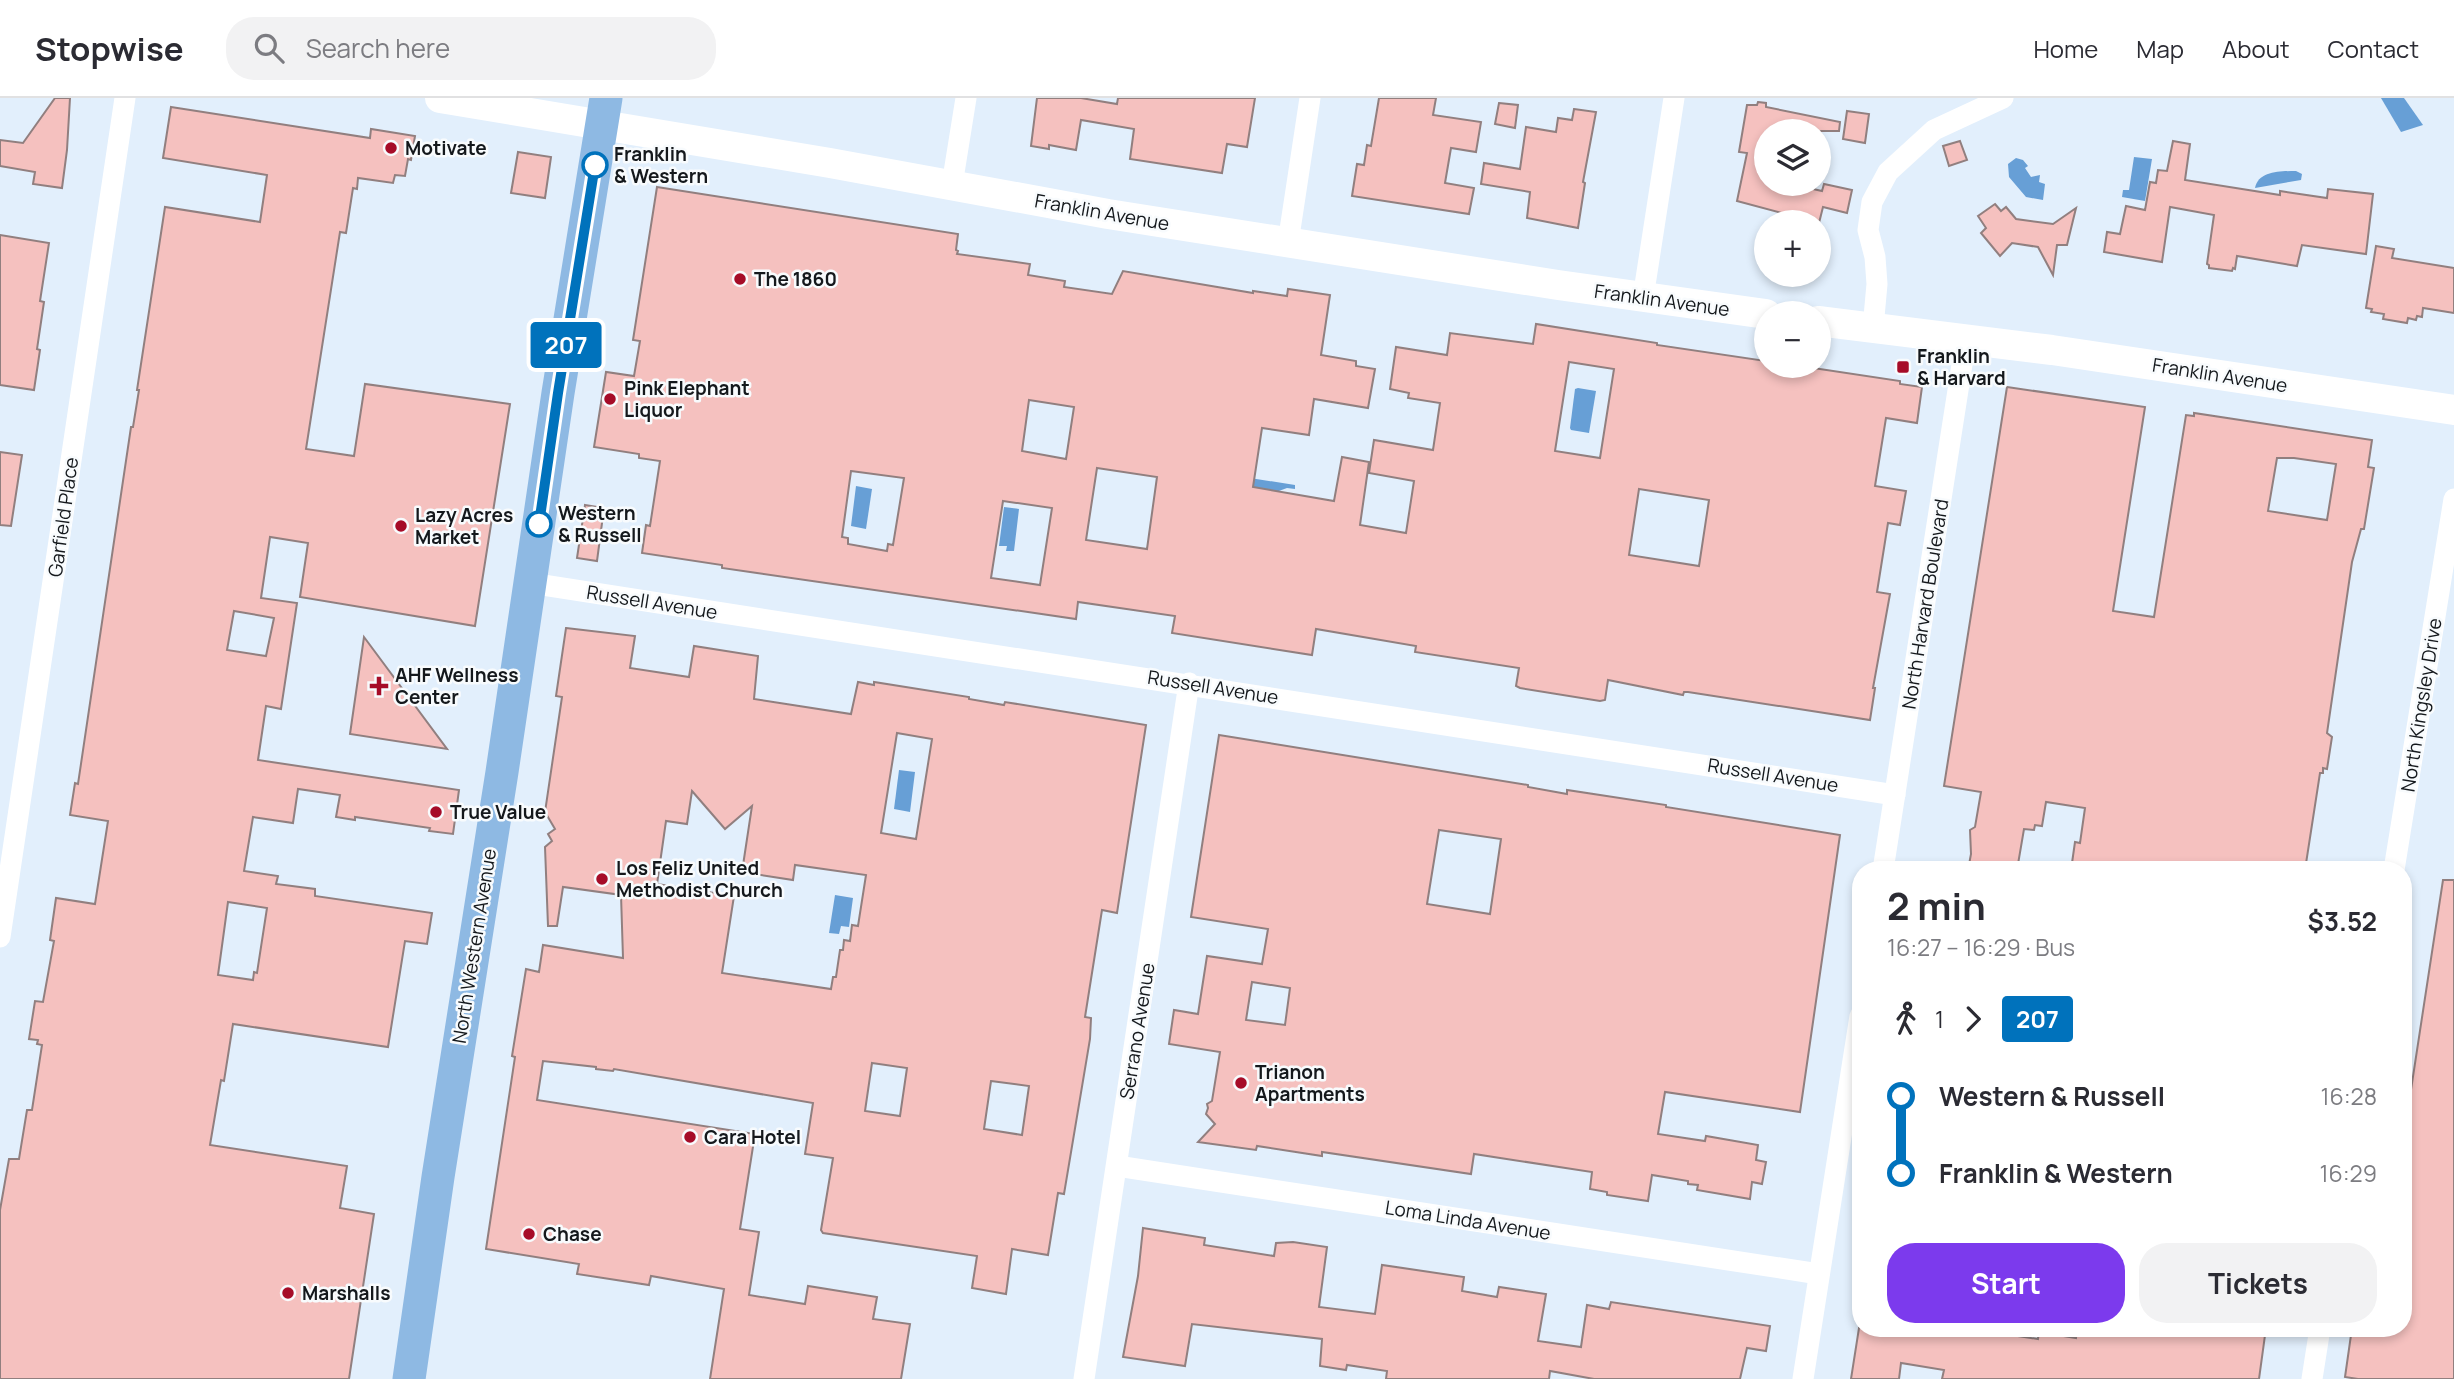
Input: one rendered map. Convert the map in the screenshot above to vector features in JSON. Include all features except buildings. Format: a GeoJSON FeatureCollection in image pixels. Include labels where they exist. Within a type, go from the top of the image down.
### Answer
{"type":"FeatureCollection","features":[{"type":"Feature","properties":{"kind":"main road","name":"North Western Avenue"},"geometry":{"type":"LineString","coordinates":[[409,1379],[558,393],[604,111]]}},
{"type":"Feature","properties":{"kind":"street","name":"Garfield Place"},"geometry":{"type":"LineString","coordinates":[[0,937],[125,98]]}},
{"type":"Feature","properties":{"kind":"street","name":"Franklin Avenue"},"geometry":{"type":"LineString","coordinates":[[440,98],[604,111],[952,186],[1108,215],[1643,298],[1754,312]]}},
{"type":"Feature","properties":{"kind":"street"},"geometry":{"type":"LineString","coordinates":[[952,186],[966,98]]}},
{"type":"Feature","properties":{"kind":"street"},"geometry":{"type":"LineString","coordinates":[[1288,243],[1310,98]]}},
{"type":"Feature","properties":{"kind":"street"},"geometry":{"type":"LineString","coordinates":[[1643,298],[1674,98]]}},
{"type":"Feature","properties":{"kind":"street"},"geometry":{"type":"LineString","coordinates":[[1873,328],[1877,284],[1875,257],[1868,229],[1872,202],[1888,172],[1934,131],[2003,98]]}},
{"type":"Feature","properties":{"kind":"street","name":"Franklin Avenue"},"geometry":{"type":"LineString","coordinates":[[1831,323],[1966,338],[2454,410]]}},
{"type":"Feature","properties":{"kind":"street","name":"North Harvard Boulevard"},"geometry":{"type":"LineString","coordinates":[[1884,861],[1966,338]]}},
{"type":"Feature","properties":{"kind":"street","name":"North Kingsley Drive"},"geometry":{"type":"LineString","coordinates":[[2395,861],[2454,499]]}},
{"type":"Feature","properties":{"kind":"street","name":"Russell Avenue"},"geometry":{"type":"LineString","coordinates":[[530,583],[1895,794]]}},
{"type":"Feature","properties":{"kind":"street","name":"Serrano Avenue"},"geometry":{"type":"LineString","coordinates":[[1084,1379],[1189,684]]}},
{"type":"Feature","properties":{"kind":"street"},"geometry":{"type":"LineString","coordinates":[[1803,1379],[1852,1066]]}},
{"type":"Feature","properties":{"kind":"street","name":"Loma Linda Avenue"},"geometry":{"type":"LineString","coordinates":[[1117,1166],[1819,1274]]}},
{"type":"Feature","properties":{"kind":"street"},"geometry":{"type":"LineString","coordinates":[[2312,1379],[2319,1337]]}},
{"type":"Feature","properties":{"kind":"water"},"geometry":{"type":"Polygon","coordinates":[[[2381,98],[2404,98],[2423,125],[2401,132],[2381,98]]]}},
{"type":"Feature","properties":{"kind":"water"},"geometry":{"type":"Polygon","coordinates":[[[2134,157],[2152,159],[2145,201],[2122,197],[2123,190],[2129,190],[2134,157]]]}},
{"type":"Feature","properties":{"kind":"water"},"geometry":{"type":"Polygon","coordinates":[[[2016,158],[2023,160],[2028,166],[2025,168],[2031,177],[2040,175],[2039,182],[2045,184],[2043,200],[2026,197],[2009,177],[2008,164],[2016,158]]]}},
{"type":"Feature","properties":{"kind":"water"},"geometry":{"type":"Polygon","coordinates":[[[2296,171],[2302,174],[2301,180],[2255,188],[2265,175],[2296,171]]]}},
{"type":"Feature","properties":{"kind":"water"},"geometry":{"type":"Polygon","coordinates":[[[1575,389],[1596,391],[1589,433],[1570,428],[1575,389]]]}},
{"type":"Feature","properties":{"kind":"water"},"geometry":{"type":"Polygon","coordinates":[[[1250,478],[1295,485],[1295,489],[1287,488],[1251,501],[1250,478]]]}},
{"type":"Feature","properties":{"kind":"water"},"geometry":{"type":"Polygon","coordinates":[[[856,486],[872,489],[866,529],[851,526],[856,486]]]}},
{"type":"Feature","properties":{"kind":"water"},"geometry":{"type":"Polygon","coordinates":[[[1004,507],[1019,509],[1014,551],[1006,551],[1007,546],[999,546],[1004,507]]]}},
{"type":"Feature","properties":{"kind":"water"},"geometry":{"type":"Polygon","coordinates":[[[899,770],[915,772],[910,812],[894,809],[899,770]]]}},
{"type":"Feature","properties":{"kind":"water"},"geometry":{"type":"Polygon","coordinates":[[[835,895],[853,898],[849,927],[841,926],[839,934],[829,933],[835,895]]]}},
{"type":"Feature","properties":{"kind":"bus line","name":"207"},"geometry":{"type":"LineString","coordinates":[[539,524],[595,165]]}},
{"type":"Feature","properties":{"kind":"place","name":"Motivate"},"geometry":{"type":"Point","coordinates":[391,148]}},
{"type":"Feature","properties":{"kind":"place","name":"Franklin & Western"},"geometry":{"type":"Point","coordinates":[595,165]}},
{"type":"Feature","properties":{"kind":"place","name":"The 1860"},"geometry":{"type":"Point","coordinates":[740,279]}},
{"type":"Feature","properties":{"kind":"place","name":"Franklin & Harvard"},"geometry":{"type":"Point","coordinates":[1903,367]}},
{"type":"Feature","properties":{"kind":"place","name":"Pink Elephant Liquor"},"geometry":{"type":"Point","coordinates":[610,399]}},
{"type":"Feature","properties":{"kind":"place","name":"Western & Russell"},"geometry":{"type":"Point","coordinates":[539,524]}},
{"type":"Feature","properties":{"kind":"place","name":"Lazy Acres Market"},"geometry":{"type":"Point","coordinates":[401,526]}},
{"type":"Feature","properties":{"kind":"place","name":"AHF Wellness Center"},"geometry":{"type":"Point","coordinates":[379,686]}},
{"type":"Feature","properties":{"kind":"place","name":"True Value"},"geometry":{"type":"Point","coordinates":[436,812]}},
{"type":"Feature","properties":{"kind":"place","name":"Los Feliz United Methodist Church"},"geometry":{"type":"Point","coordinates":[602,879]}},
{"type":"Feature","properties":{"kind":"place","name":"Trianon Apartments"},"geometry":{"type":"Point","coordinates":[1241,1083]}},
{"type":"Feature","properties":{"kind":"place","name":"Cara Hotel"},"geometry":{"type":"Point","coordinates":[690,1137]}},
{"type":"Feature","properties":{"kind":"place","name":"Chase"},"geometry":{"type":"Point","coordinates":[529,1234]}},
{"type":"Feature","properties":{"kind":"place","name":"Marshalls"},"geometry":{"type":"Point","coordinates":[288,1293]}}]}
